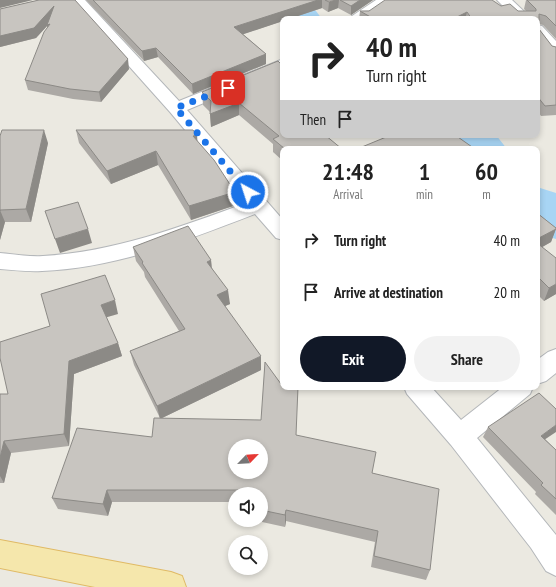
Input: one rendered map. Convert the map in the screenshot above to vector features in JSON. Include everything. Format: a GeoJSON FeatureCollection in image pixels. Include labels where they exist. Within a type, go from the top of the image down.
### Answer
{"type":"FeatureCollection","features":[{"type":"Feature","properties":{"kind":"main road"},"geometry":{"type":"LineString","coordinates":[[0,554],[161,586]]}},
{"type":"Feature","properties":{"kind":"street"},"geometry":{"type":"LineString","coordinates":[[77,0],[176,108],[280,230]]}},
{"type":"Feature","properties":{"kind":"street"},"geometry":{"type":"LineString","coordinates":[[362,16],[386,0]]}},
{"type":"Feature","properties":{"kind":"street"},"geometry":{"type":"LineString","coordinates":[[504,0],[522,16]]}},
{"type":"Feature","properties":{"kind":"street"},"geometry":{"type":"LineString","coordinates":[[540,32],[556,52]]}},
{"type":"Feature","properties":{"kind":"street"},"geometry":{"type":"LineString","coordinates":[[176,108],[280,65]]}},
{"type":"Feature","properties":{"kind":"street"},"geometry":{"type":"LineString","coordinates":[[0,261],[48,264],[122,252],[197,229],[259,205]]}},
{"type":"Feature","properties":{"kind":"street"},"geometry":{"type":"LineString","coordinates":[[419,390],[460,437],[541,538],[556,561]]}},
{"type":"Feature","properties":{"kind":"street"},"geometry":{"type":"LineString","coordinates":[[460,437],[517,390]]}},
{"type":"Feature","properties":{"kind":"building"},"geometry":{"type":"Polygon","coordinates":[[[39,0],[75,0],[128,59],[99,92],[70,89],[25,80],[44,32],[50,24],[47,25],[54,6],[34,28],[0,36],[0,9],[39,0]]]}},
{"type":"Feature","properties":{"kind":"building"},"geometry":{"type":"Polygon","coordinates":[[[93,0],[318,0],[234,27],[266,54],[192,84],[156,48],[142,51],[93,0]]]}},
{"type":"Feature","properties":{"kind":"building"},"geometry":{"type":"Polygon","coordinates":[[[325,0],[336,0],[329,2],[325,0]]]}},
{"type":"Feature","properties":{"kind":"building"},"geometry":{"type":"Polygon","coordinates":[[[340,0],[360,0],[351,6],[340,0]]]}},
{"type":"Feature","properties":{"kind":"building"},"geometry":{"type":"Polygon","coordinates":[[[385,0],[492,0],[501,6],[510,4],[518,11],[536,11],[536,9],[527,0],[556,0],[556,26],[546,16],[539,14],[539,16],[470,16],[467,12],[459,16],[369,16],[360,11],[369,11],[385,0]]]}},
{"type":"Feature","properties":{"kind":"building"},"geometry":{"type":"Polygon","coordinates":[[[540,30],[552,46],[556,47],[556,105],[545,106],[540,100],[540,30]]]}},
{"type":"Feature","properties":{"kind":"building"},"geometry":{"type":"Polygon","coordinates":[[[278,61],[280,63],[280,138],[329,138],[338,146],[281,146],[273,139],[279,136],[239,103],[210,114],[211,101],[202,92],[278,61]]]}},
{"type":"Feature","properties":{"kind":"building"},"geometry":{"type":"Polygon","coordinates":[[[2,130],[44,130],[26,209],[0,210],[0,136],[2,130]]]}},
{"type":"Feature","properties":{"kind":"building"},"geometry":{"type":"Polygon","coordinates":[[[76,130],[193,130],[197,135],[193,136],[214,160],[235,192],[189,206],[156,151],[107,171],[76,130]]]}},
{"type":"Feature","properties":{"kind":"building"},"geometry":{"type":"Polygon","coordinates":[[[384,138],[459,138],[471,146],[364,146],[384,138]]]}},
{"type":"Feature","properties":{"kind":"building"},"geometry":{"type":"Polygon","coordinates":[[[78,202],[88,229],[55,239],[45,211],[78,202]]]}},
{"type":"Feature","properties":{"kind":"building"},"geometry":{"type":"Polygon","coordinates":[[[540,215],[556,228],[540,237],[540,215]]]}},
{"type":"Feature","properties":{"kind":"building"},"geometry":{"type":"Polygon","coordinates":[[[188,226],[211,260],[207,262],[228,290],[217,295],[261,356],[157,406],[130,351],[185,329],[133,247],[188,226]]]}},
{"type":"Feature","properties":{"kind":"building"},"geometry":{"type":"Polygon","coordinates":[[[540,245],[556,258],[556,284],[549,288],[540,279],[540,245]]]}},
{"type":"Feature","properties":{"kind":"building"},"geometry":{"type":"Polygon","coordinates":[[[105,275],[115,300],[101,305],[118,343],[69,361],[64,434],[4,441],[0,458],[0,394],[8,394],[0,358],[0,342],[50,326],[41,294],[105,275]]]}},
{"type":"Feature","properties":{"kind":"building"},"geometry":{"type":"Polygon","coordinates":[[[265,362],[280,383],[280,390],[298,390],[296,435],[376,452],[372,473],[439,489],[430,570],[374,556],[378,531],[286,510],[285,515],[268,511],[268,487],[228,487],[228,490],[107,490],[103,504],[52,498],[77,428],[152,437],[154,418],[261,420],[265,362]]]}},
{"type":"Feature","properties":{"kind":"building"},"geometry":{"type":"Polygon","coordinates":[[[539,393],[556,409],[556,425],[541,436],[556,450],[556,499],[541,485],[543,483],[488,427],[539,393]]]}},
{"type":"Feature","properties":{"kind":"waterway"},"geometry":{"type":"LineString","coordinates":[[278,0],[299,16]]}},
{"type":"Feature","properties":{"kind":"waterway"},"geometry":{"type":"LineString","coordinates":[[473,138],[481,146]]}},
{"type":"Feature","properties":{"kind":"waterway"},"geometry":{"type":"LineString","coordinates":[[540,207],[556,221]]}},
{"type":"Feature","properties":{"kind":"route"},"geometry":{"type":"LineString","coordinates":[[228,88],[176,108],[248,192]]}}]}
